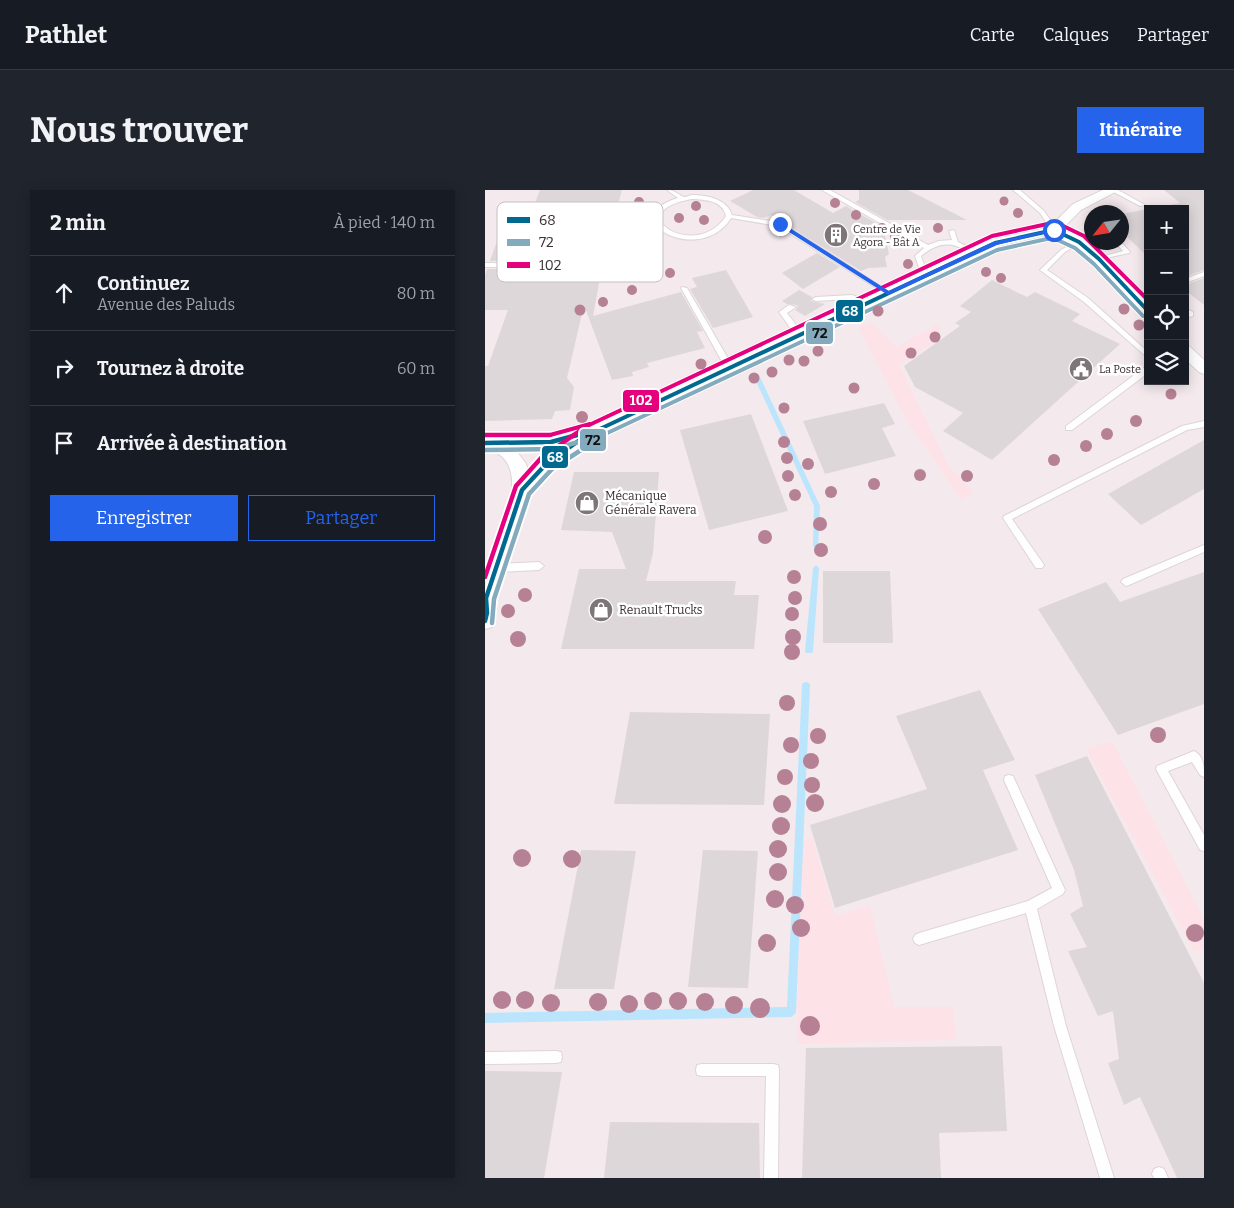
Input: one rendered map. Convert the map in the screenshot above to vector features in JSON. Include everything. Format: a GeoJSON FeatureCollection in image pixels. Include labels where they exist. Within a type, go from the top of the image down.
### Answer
{"type":"FeatureCollection","features":[{"type":"Feature","properties":{"kind":"street"},"geometry":{"type":"LineString","coordinates":[[522,490],[547,463],[591,432],[995,243],[1054,230],[1077,207],[1112,190]]}},
{"type":"Feature","properties":{"kind":"street"},"geometry":{"type":"LineString","coordinates":[[1054,230],[1079,242],[1099,259],[1144,307]]}},
{"type":"Feature","properties":{"kind":"street"},"geometry":{"type":"LineString","coordinates":[[1189,354],[1204,369]]}},
{"type":"Feature","properties":{"kind":"street"},"geometry":{"type":"LineString","coordinates":[[491,444],[551,442],[591,432]]}},
{"type":"Feature","properties":{"kind":"street"},"geometry":{"type":"LineString","coordinates":[[485,621],[487,613],[485,598],[497,568],[522,490],[520,468],[511,455],[491,444]]}},
{"type":"Feature","properties":{"kind":"lane"},"geometry":{"type":"LineString","coordinates":[[670,190],[683,199]]}},
{"type":"Feature","properties":{"kind":"lane"},"geometry":{"type":"LineString","coordinates":[[825,190],[927,247]]}},
{"type":"Feature","properties":{"kind":"lane"},"geometry":{"type":"LineString","coordinates":[[1016,190],[1042,212],[1054,230]]}},
{"type":"Feature","properties":{"kind":"lane"},"geometry":{"type":"LineString","coordinates":[[1112,190],[1142,205]]}},
{"type":"Feature","properties":{"kind":"lane"},"geometry":{"type":"LineString","coordinates":[[663,208],[672,202],[683,199],[704,198],[715,200],[725,206],[729,216],[726,223],[719,229],[695,237],[679,236],[668,233],[663,228]]}},
{"type":"Feature","properties":{"kind":"lane"},"geometry":{"type":"LineString","coordinates":[[729,216],[780,224],[888,293]]}},
{"type":"Feature","properties":{"kind":"lane"},"geometry":{"type":"LineString","coordinates":[[952,231],[955,241]]}},
{"type":"Feature","properties":{"kind":"lane"},"geometry":{"type":"LineString","coordinates":[[925,276],[918,256],[927,247],[936,242],[955,241],[975,252]]}},
{"type":"Feature","properties":{"kind":"lane"},"geometry":{"type":"LineString","coordinates":[[1079,242],[1063,252],[1043,270],[1086,300],[1144,352]]}},
{"type":"Feature","properties":{"kind":"lane"},"geometry":{"type":"LineString","coordinates":[[1099,259],[1127,252],[1125,250]]}},
{"type":"Feature","properties":{"kind":"lane"},"geometry":{"type":"LineString","coordinates":[[1189,280],[1204,274]]}},
{"type":"Feature","properties":{"kind":"lane"},"geometry":{"type":"LineString","coordinates":[[684,288],[729,367]]}},
{"type":"Feature","properties":{"kind":"lane"},"geometry":{"type":"LineString","coordinates":[[816,300],[852,297],[867,303]]}},
{"type":"Feature","properties":{"kind":"lane"},"geometry":{"type":"LineString","coordinates":[[792,308],[783,312],[799,334]]}},
{"type":"Feature","properties":{"kind":"lane"},"geometry":{"type":"LineString","coordinates":[[1069,428],[1144,372]]}},
{"type":"Feature","properties":{"kind":"lane"},"geometry":{"type":"LineString","coordinates":[[1039,565],[1007,518],[1185,428],[1204,424]]}},
{"type":"Feature","properties":{"kind":"lane"},"geometry":{"type":"LineString","coordinates":[[1127,582],[1204,548]]}},
{"type":"Feature","properties":{"kind":"lane"},"geometry":{"type":"LineString","coordinates":[[497,568],[539,566]]}},
{"type":"Feature","properties":{"kind":"lane"},"geometry":{"type":"LineString","coordinates":[[1204,772],[1194,756],[1161,769],[1204,846]]}},
{"type":"Feature","properties":{"kind":"lane"},"geometry":{"type":"LineString","coordinates":[[919,939],[1030,906],[1059,890],[1009,780]]}},
{"type":"Feature","properties":{"kind":"lane"},"geometry":{"type":"LineString","coordinates":[[1030,906],[1060,1026],[1107,1178]]}},
{"type":"Feature","properties":{"kind":"lane"},"geometry":{"type":"LineString","coordinates":[[485,1058],[556,1057]]}},
{"type":"Feature","properties":{"kind":"lane"},"geometry":{"type":"LineString","coordinates":[[702,1070],[773,1070],[771,1178]]}},
{"type":"Feature","properties":{"kind":"shaded area"},"geometry":{"type":"Polygon","coordinates":[[[485,190],[1204,190],[1204,1178],[485,1178],[485,190]]]}},
{"type":"Feature","properties":{"kind":"shaded area"},"geometry":{"type":"Polygon","coordinates":[[[872,323],[897,347],[939,323],[940,338],[899,365],[948,465],[974,493],[961,500],[906,419],[858,327],[872,323]]]}},
{"type":"Feature","properties":{"kind":"shaded area"},"geometry":{"type":"Polygon","coordinates":[[[1112,741],[1204,919],[1204,949],[1194,951],[1086,749],[1112,741]]]}},
{"type":"Feature","properties":{"kind":"shaded area"},"geometry":{"type":"Polygon","coordinates":[[[812,838],[835,916],[870,905],[894,1007],[953,1007],[956,1040],[797,1044],[801,841],[812,838]]]}},
{"type":"Feature","properties":{"kind":"building"},"geometry":{"type":"Polygon","coordinates":[[[540,190],[622,190],[619,202],[535,202],[540,190]]]}},
{"type":"Feature","properties":{"kind":"building","name":"Centre de Vie Agora - Bât A"},"geometry":{"type":"Polygon","coordinates":[[[753,190],[794,190],[833,213],[846,206],[883,227],[889,254],[885,257],[887,267],[868,268],[861,271],[771,215],[763,218],[757,217],[730,201],[753,190]]]}},
{"type":"Feature","properties":{"kind":"building"},"geometry":{"type":"Polygon","coordinates":[[[859,190],[908,190],[967,220],[887,220],[855,202],[859,200],[859,190]]]}},
{"type":"Feature","properties":{"kind":"building"},"geometry":{"type":"Polygon","coordinates":[[[1164,190],[1204,190],[1204,270],[1189,276],[1189,205],[1169,205],[1180,203],[1164,190]]]}},
{"type":"Feature","properties":{"kind":"building"},"geometry":{"type":"Polygon","coordinates":[[[1144,210],[1144,253],[1129,239],[1129,213],[1144,210]]]}},
{"type":"Feature","properties":{"kind":"building"},"geometry":{"type":"Polygon","coordinates":[[[497,241],[497,261],[490,261],[497,241]]]}},
{"type":"Feature","properties":{"kind":"building"},"geometry":{"type":"Polygon","coordinates":[[[817,253],[840,267],[803,289],[782,273],[817,253]]]}},
{"type":"Feature","properties":{"kind":"building"},"geometry":{"type":"Polygon","coordinates":[[[487,269],[497,269],[497,282],[599,282],[593,316],[681,292],[703,331],[697,332],[705,348],[647,363],[649,367],[632,372],[633,376],[612,380],[584,305],[567,378],[574,387],[570,410],[555,411],[552,419],[485,421],[485,366],[488,366],[508,310],[485,310],[485,275],[487,269]]]}},
{"type":"Feature","properties":{"kind":"building"},"geometry":{"type":"Polygon","coordinates":[[[726,270],[753,317],[713,328],[690,289],[697,287],[692,278],[726,270]]]}},
{"type":"Feature","properties":{"kind":"building"},"geometry":{"type":"Polygon","coordinates":[[[1204,278],[1204,305],[1189,293],[1189,284],[1204,278]]]}},
{"type":"Feature","properties":{"kind":"building"},"geometry":{"type":"Polygon","coordinates":[[[992,280],[1027,297],[1035,292],[1080,314],[1072,321],[1120,344],[992,460],[943,431],[963,413],[915,387],[904,366],[960,326],[955,323],[971,312],[960,306],[992,280]]]}},
{"type":"Feature","properties":{"kind":"building"},"geometry":{"type":"Polygon","coordinates":[[[799,290],[812,297],[811,301],[825,304],[805,316],[795,310],[798,307],[797,305],[787,304],[782,301],[799,290]]]}},
{"type":"Feature","properties":{"kind":"building"},"geometry":{"type":"Polygon","coordinates":[[[884,403],[895,424],[882,428],[896,456],[825,474],[803,421],[884,403]]]}},
{"type":"Feature","properties":{"kind":"building"},"geometry":{"type":"Polygon","coordinates":[[[751,414],[788,511],[709,530],[680,430],[751,414]]]}},
{"type":"Feature","properties":{"kind":"building"},"geometry":{"type":"Polygon","coordinates":[[[1204,440],[1204,489],[1141,525],[1108,494],[1204,440]]]}},
{"type":"Feature","properties":{"kind":"building"},"geometry":{"type":"Polygon","coordinates":[[[574,472],[659,472],[653,553],[646,581],[736,581],[734,595],[759,595],[754,649],[561,649],[579,569],[626,569],[612,532],[561,530],[574,472]]]}},
{"type":"Feature","properties":{"kind":"building"},"geometry":{"type":"Polygon","coordinates":[[[823,571],[890,571],[893,643],[823,643],[823,571]]]}},
{"type":"Feature","properties":{"kind":"building"},"geometry":{"type":"Polygon","coordinates":[[[1204,572],[1204,704],[1118,735],[1038,609],[1106,582],[1120,602],[1204,572]]]}},
{"type":"Feature","properties":{"kind":"building"},"geometry":{"type":"Polygon","coordinates":[[[980,690],[1015,760],[983,770],[1018,850],[835,908],[810,825],[927,789],[896,716],[980,690]]]}},
{"type":"Feature","properties":{"kind":"building"},"geometry":{"type":"Polygon","coordinates":[[[630,712],[770,714],[764,805],[614,804],[630,712]]]}},
{"type":"Feature","properties":{"kind":"building"},"geometry":{"type":"Polygon","coordinates":[[[1087,756],[1204,983],[1204,1178],[1177,1178],[1140,1097],[1124,1105],[1108,1063],[1119,1059],[1113,1011],[1098,1016],[1068,951],[1087,947],[1070,914],[1083,906],[1074,870],[1035,775],[1087,756]]]}},
{"type":"Feature","properties":{"kind":"building"},"geometry":{"type":"Polygon","coordinates":[[[581,850],[636,851],[614,989],[554,989],[581,850]]]}},
{"type":"Feature","properties":{"kind":"building"},"geometry":{"type":"Polygon","coordinates":[[[703,850],[758,851],[748,988],[688,987],[703,850]]]}},
{"type":"Feature","properties":{"kind":"building"},"geometry":{"type":"Polygon","coordinates":[[[1002,1046],[1007,1131],[939,1133],[941,1178],[802,1178],[806,1048],[1002,1046]]]}},
{"type":"Feature","properties":{"kind":"building"},"geometry":{"type":"Polygon","coordinates":[[[485,1071],[562,1072],[544,1178],[485,1178],[485,1071]]]}},
{"type":"Feature","properties":{"kind":"building"},"geometry":{"type":"Polygon","coordinates":[[[610,1122],[759,1123],[760,1178],[604,1178],[610,1122]]]}},
{"type":"Feature","properties":{"kind":"waterway"},"geometry":{"type":"LineString","coordinates":[[757,377],[817,506],[816,545]]}},
{"type":"Feature","properties":{"kind":"waterway"},"geometry":{"type":"LineString","coordinates":[[809,651],[816,568]]}},
{"type":"Feature","properties":{"kind":"waterway"},"geometry":{"type":"LineString","coordinates":[[485,1018],[791,1012],[806,685]]}},
{"type":"Feature","properties":{"kind":"transit line","name":"102"},"geometry":{"type":"LineString","coordinates":[[485,577],[516,486],[542,457],[587,426],[992,236],[1052,223]]}},
{"type":"Feature","properties":{"kind":"transit line","name":"102"},"geometry":{"type":"LineString","coordinates":[[1057,223],[1084,236],[1144,296]]}},
{"type":"Feature","properties":{"kind":"transit line","name":"68"},"geometry":{"type":"LineString","coordinates":[[1054,230],[1079,242],[1099,259],[1144,307]]}},
{"type":"Feature","properties":{"kind":"transit line","name":"68"},"geometry":{"type":"LineString","coordinates":[[485,621],[487,613],[486,598],[522,490],[547,463],[591,432],[995,243],[1054,230]]}},
{"type":"Feature","properties":{"kind":"transit line","name":"72"},"geometry":{"type":"LineString","coordinates":[[1051,237],[1075,248],[1094,264],[1143,316]]}},
{"type":"Feature","properties":{"kind":"transit line","name":"72"},"geometry":{"type":"LineString","coordinates":[[492,623],[494,599],[529,494],[552,469],[595,439],[997,250],[1056,237]]}},
{"type":"Feature","properties":{"kind":"transit line","name":"102"},"geometry":{"type":"LineString","coordinates":[[485,435],[550,435],[590,424]]}},
{"type":"Feature","properties":{"kind":"transit line","name":"68"},"geometry":{"type":"LineString","coordinates":[[485,443],[551,442],[592,431]]}},
{"type":"Feature","properties":{"kind":"transit line","name":"72"},"geometry":{"type":"LineString","coordinates":[[485,450],[552,449],[594,438]]}},
{"type":"Feature","properties":{"kind":"place","name":"Centre de Vie Agora - Bât A"},"geometry":{"type":"Point","coordinates":[836,235]}},
{"type":"Feature","properties":{"kind":"place","name":"La Poste"},"geometry":{"type":"Point","coordinates":[1081,369]}},
{"type":"Feature","properties":{"kind":"place","name":"Mécanique Générale Ravera"},"geometry":{"type":"Point","coordinates":[587,503]}},
{"type":"Feature","properties":{"kind":"place","name":"Renault Trucks"},"geometry":{"type":"Point","coordinates":[601,610]}},
{"type":"Feature","properties":{"kind":"route"},"geometry":{"type":"LineString","coordinates":[[780,224],[835,261],[888,293],[995,243],[1054,230]]}}]}
